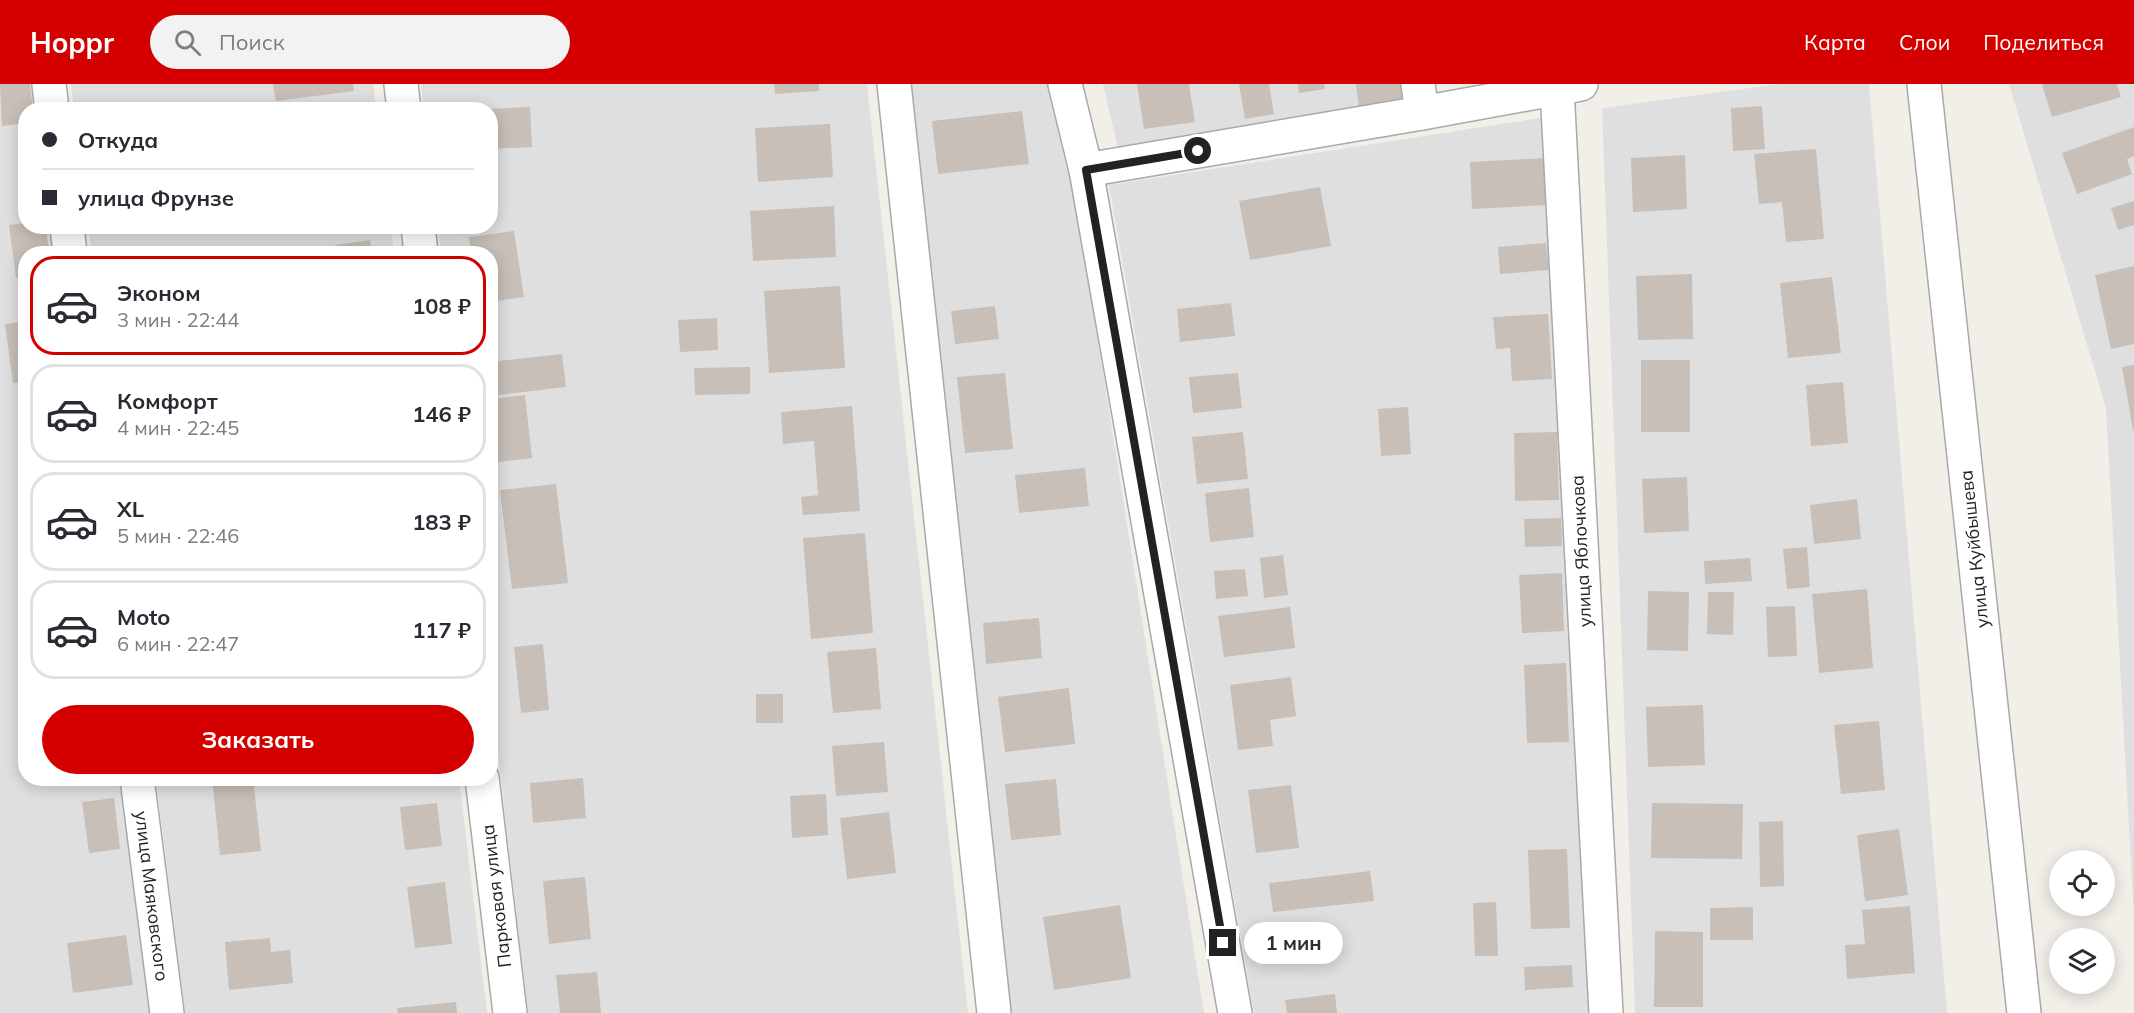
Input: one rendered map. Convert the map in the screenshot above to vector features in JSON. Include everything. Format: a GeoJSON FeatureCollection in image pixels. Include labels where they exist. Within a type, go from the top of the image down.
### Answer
{"type":"FeatureCollection","features":[{"type":"Feature","properties":{"kind":"street"},"geometry":{"type":"LineString","coordinates":[[49,84],[51,102]]}},
{"type":"Feature","properties":{"kind":"street"},"geometry":{"type":"LineString","coordinates":[[401,84],[403,102]]}},
{"type":"Feature","properties":{"kind":"street"},"geometry":{"type":"LineString","coordinates":[[894,84],[994,1013]]}},
{"type":"Feature","properties":{"kind":"street"},"geometry":{"type":"LineString","coordinates":[[1065,84],[1086,170],[1235,1013]]}},
{"type":"Feature","properties":{"kind":"street","name":"улица Куйбышева"},"geometry":{"type":"LineString","coordinates":[[1924,84],[2024,1013]]}},
{"type":"Feature","properties":{"kind":"street"},"geometry":{"type":"LineString","coordinates":[[1086,170],[1420,99],[1569,86]]}},
{"type":"Feature","properties":{"kind":"street","name":"улица Яблочкова"},"geometry":{"type":"LineString","coordinates":[[1569,86],[1606,1013]]}},
{"type":"Feature","properties":{"kind":"street","name":"улица Маяковского"},"geometry":{"type":"LineString","coordinates":[[138,786],[167,1013]]}},
{"type":"Feature","properties":{"kind":"street","name":"Парковая улица"},"geometry":{"type":"LineString","coordinates":[[483,786],[510,1013]]}},
{"type":"Feature","properties":{"kind":"shaded area"},"geometry":{"type":"Polygon","coordinates":[[[0,84],[38,84],[40,102],[18,102],[18,234],[57,234],[58,246],[18,246],[18,786],[126,786],[154,1013],[0,1013],[0,84]]]}},
{"type":"Feature","properties":{"kind":"shaded area"},"geometry":{"type":"Polygon","coordinates":[[[71,84],[373,84],[375,102],[73,102],[71,84]]]}},
{"type":"Feature","properties":{"kind":"shaded area"},"geometry":{"type":"Polygon","coordinates":[[[421,84],[867,84],[968,1013],[528,1013],[498,754],[498,246],[440,246],[439,234],[498,234],[498,102],[423,102],[421,84]]]}},
{"type":"Feature","properties":{"kind":"shaded area"},"geometry":{"type":"Polygon","coordinates":[[[904,84],[1049,84],[1078,214],[1204,1013],[1009,1013],[904,84]]]}},
{"type":"Feature","properties":{"kind":"shaded area"},"geometry":{"type":"Polygon","coordinates":[[[1103,84],[1412,84],[1415,108],[1118,148],[1103,84]]]}},
{"type":"Feature","properties":{"kind":"shaded area"},"geometry":{"type":"Polygon","coordinates":[[[1780,84],[1869,84],[1947,1013],[1635,1013],[1602,108],[1780,84]]]}},
{"type":"Feature","properties":{"kind":"shaded area"},"geometry":{"type":"Polygon","coordinates":[[[2009,84],[2134,84],[2134,920],[2106,408],[2009,84]]]}},
{"type":"Feature","properties":{"kind":"shaded area"},"geometry":{"type":"Polygon","coordinates":[[[1547,117],[1593,1013],[1254,1013],[1109,185],[1547,117]]]}},
{"type":"Feature","properties":{"kind":"shaded area"},"geometry":{"type":"Polygon","coordinates":[[[89,234],[392,234],[393,246],[91,246],[89,234]]]}},
{"type":"Feature","properties":{"kind":"shaded area"},"geometry":{"type":"Polygon","coordinates":[[[157,786],[460,786],[487,1013],[185,1013],[157,786]]]}},
{"type":"Feature","properties":{"kind":"building"},"geometry":{"type":"Polygon","coordinates":[[[0,84],[30,84],[32,102],[18,102],[18,124],[2,126],[0,84]]]}},
{"type":"Feature","properties":{"kind":"building"},"geometry":{"type":"Polygon","coordinates":[[[273,84],[353,84],[354,91],[276,101],[273,84]]]}},
{"type":"Feature","properties":{"kind":"building"},"geometry":{"type":"Polygon","coordinates":[[[774,84],[819,84],[819,91],[775,94],[774,84]]]}},
{"type":"Feature","properties":{"kind":"building"},"geometry":{"type":"Polygon","coordinates":[[[1137,84],[1189,84],[1195,122],[1144,129],[1137,84]]]}},
{"type":"Feature","properties":{"kind":"building"},"geometry":{"type":"Polygon","coordinates":[[[1239,84],[1269,84],[1274,114],[1245,119],[1239,84]]]}},
{"type":"Feature","properties":{"kind":"building"},"geometry":{"type":"Polygon","coordinates":[[[1298,84],[1324,84],[1325,89],[1299,93],[1298,84]]]}},
{"type":"Feature","properties":{"kind":"building"},"geometry":{"type":"Polygon","coordinates":[[[1356,84],[1405,84],[1407,99],[1359,106],[1356,84]]]}},
{"type":"Feature","properties":{"kind":"building"},"geometry":{"type":"Polygon","coordinates":[[[2042,84],[2117,84],[2121,97],[2052,117],[2042,84]]]}},
{"type":"Feature","properties":{"kind":"building"},"geometry":{"type":"Polygon","coordinates":[[[1762,106],[1765,149],[1733,151],[1731,108],[1762,106]]]}},
{"type":"Feature","properties":{"kind":"building"},"geometry":{"type":"Polygon","coordinates":[[[530,107],[532,147],[498,149],[498,109],[530,107]]]}},
{"type":"Feature","properties":{"kind":"building"},"geometry":{"type":"Polygon","coordinates":[[[1022,111],[1029,164],[938,174],[932,121],[1022,111]]]}},
{"type":"Feature","properties":{"kind":"building"},"geometry":{"type":"Polygon","coordinates":[[[830,124],[833,177],[758,182],[755,128],[830,124]]]}},
{"type":"Feature","properties":{"kind":"building"},"geometry":{"type":"Polygon","coordinates":[[[2134,127],[2134,156],[2127,159],[2132,174],[2077,194],[2062,153],[2134,127]]]}},
{"type":"Feature","properties":{"kind":"building"},"geometry":{"type":"Polygon","coordinates":[[[1816,149],[1824,239],[1786,242],[1782,202],[1759,204],[1754,154],[1816,149]]]}},
{"type":"Feature","properties":{"kind":"building"},"geometry":{"type":"Polygon","coordinates":[[[1685,155],[1687,209],[1633,212],[1631,158],[1685,155]]]}},
{"type":"Feature","properties":{"kind":"building"},"geometry":{"type":"Polygon","coordinates":[[[1546,158],[1548,205],[1472,209],[1470,162],[1546,158]]]}},
{"type":"Feature","properties":{"kind":"building"},"geometry":{"type":"Polygon","coordinates":[[[1320,187],[1331,246],[1250,260],[1239,201],[1320,187]]]}},
{"type":"Feature","properties":{"kind":"building"},"geometry":{"type":"Polygon","coordinates":[[[2134,201],[2134,225],[2118,230],[2111,208],[2134,201]]]}},
{"type":"Feature","properties":{"kind":"building"},"geometry":{"type":"Polygon","coordinates":[[[834,206],[836,257],[753,261],[750,211],[834,206]]]}},
{"type":"Feature","properties":{"kind":"building"},"geometry":{"type":"Polygon","coordinates":[[[18,224],[18,234],[47,234],[48,246],[18,246],[18,278],[16,278],[9,225],[18,224]]]}},
{"type":"Feature","properties":{"kind":"building"},"geometry":{"type":"Polygon","coordinates":[[[514,231],[524,297],[498,301],[498,246],[470,246],[469,237],[514,231]]]}},
{"type":"Feature","properties":{"kind":"building"},"geometry":{"type":"Polygon","coordinates":[[[370,240],[371,246],[335,246],[370,240]]]}},
{"type":"Feature","properties":{"kind":"building"},"geometry":{"type":"Polygon","coordinates":[[[1546,243],[1549,270],[1500,274],[1498,247],[1546,243]]]}},
{"type":"Feature","properties":{"kind":"building"},"geometry":{"type":"Polygon","coordinates":[[[2134,266],[2134,344],[2111,349],[2095,275],[2134,266]]]}},
{"type":"Feature","properties":{"kind":"building"},"geometry":{"type":"Polygon","coordinates":[[[1692,274],[1693,339],[1638,340],[1636,276],[1692,274]]]}},
{"type":"Feature","properties":{"kind":"building"},"geometry":{"type":"Polygon","coordinates":[[[1832,277],[1841,353],[1788,358],[1780,283],[1832,277]]]}},
{"type":"Feature","properties":{"kind":"building"},"geometry":{"type":"Polygon","coordinates":[[[840,286],[845,368],[769,373],[764,291],[840,286]]]}},
{"type":"Feature","properties":{"kind":"building"},"geometry":{"type":"Polygon","coordinates":[[[1231,303],[1235,336],[1180,342],[1177,309],[1231,303]]]}},
{"type":"Feature","properties":{"kind":"building"},"geometry":{"type":"Polygon","coordinates":[[[995,306],[999,339],[955,344],[951,311],[995,306]]]}},
{"type":"Feature","properties":{"kind":"building"},"geometry":{"type":"Polygon","coordinates":[[[1548,314],[1552,379],[1512,381],[1510,348],[1496,349],[1493,317],[1548,314]]]}},
{"type":"Feature","properties":{"kind":"building"},"geometry":{"type":"Polygon","coordinates":[[[717,318],[718,350],[680,352],[678,320],[717,318]]]}},
{"type":"Feature","properties":{"kind":"building"},"geometry":{"type":"Polygon","coordinates":[[[18,322],[18,383],[13,383],[5,324],[18,322]]]}},
{"type":"Feature","properties":{"kind":"building"},"geometry":{"type":"Polygon","coordinates":[[[562,354],[566,387],[498,395],[498,361],[562,354]]]}},
{"type":"Feature","properties":{"kind":"building"},"geometry":{"type":"Polygon","coordinates":[[[1641,360],[1690,360],[1690,432],[1641,432],[1641,360]]]}},
{"type":"Feature","properties":{"kind":"building"},"geometry":{"type":"Polygon","coordinates":[[[2134,365],[2134,430],[2133,430],[2122,367],[2134,365]]]}},
{"type":"Feature","properties":{"kind":"building"},"geometry":{"type":"Polygon","coordinates":[[[750,367],[750,394],[695,395],[694,368],[750,367]]]}},
{"type":"Feature","properties":{"kind":"building"},"geometry":{"type":"Polygon","coordinates":[[[1005,373],[1013,449],[965,453],[957,377],[1005,373]]]}},
{"type":"Feature","properties":{"kind":"building"},"geometry":{"type":"Polygon","coordinates":[[[1238,373],[1242,408],[1193,413],[1189,377],[1238,373]]]}},
{"type":"Feature","properties":{"kind":"building"},"geometry":{"type":"Polygon","coordinates":[[[1843,382],[1848,443],[1811,446],[1806,385],[1843,382]]]}},
{"type":"Feature","properties":{"kind":"building"},"geometry":{"type":"Polygon","coordinates":[[[525,395],[532,458],[498,462],[498,398],[525,395]]]}},
{"type":"Feature","properties":{"kind":"building"},"geometry":{"type":"Polygon","coordinates":[[[852,406],[860,511],[803,515],[801,497],[818,495],[814,441],[783,444],[781,412],[852,406]]]}},
{"type":"Feature","properties":{"kind":"building"},"geometry":{"type":"Polygon","coordinates":[[[1408,407],[1411,454],[1381,456],[1378,409],[1408,407]]]}},
{"type":"Feature","properties":{"kind":"building"},"geometry":{"type":"Polygon","coordinates":[[[1243,432],[1248,479],[1197,484],[1192,437],[1243,432]]]}},
{"type":"Feature","properties":{"kind":"building"},"geometry":{"type":"Polygon","coordinates":[[[1557,432],[1559,500],[1515,501],[1514,433],[1557,432]]]}},
{"type":"Feature","properties":{"kind":"building"},"geometry":{"type":"Polygon","coordinates":[[[1085,468],[1089,506],[1019,513],[1015,475],[1085,468]]]}},
{"type":"Feature","properties":{"kind":"building"},"geometry":{"type":"Polygon","coordinates":[[[1687,477],[1689,531],[1644,533],[1642,479],[1687,477]]]}},
{"type":"Feature","properties":{"kind":"building"},"geometry":{"type":"Polygon","coordinates":[[[556,484],[568,583],[512,589],[500,490],[556,484]]]}},
{"type":"Feature","properties":{"kind":"building"},"geometry":{"type":"Polygon","coordinates":[[[1249,488],[1254,537],[1210,542],[1205,493],[1249,488]]]}},
{"type":"Feature","properties":{"kind":"building"},"geometry":{"type":"Polygon","coordinates":[[[1857,499],[1861,539],[1814,544],[1810,505],[1857,499]]]}},
{"type":"Feature","properties":{"kind":"building"},"geometry":{"type":"Polygon","coordinates":[[[1561,518],[1562,546],[1525,547],[1524,519],[1561,518]]]}},
{"type":"Feature","properties":{"kind":"building"},"geometry":{"type":"Polygon","coordinates":[[[865,533],[873,633],[811,639],[803,538],[865,533]]]}},
{"type":"Feature","properties":{"kind":"building"},"geometry":{"type":"Polygon","coordinates":[[[1807,547],[1810,587],[1787,589],[1783,549],[1807,547]]]}},
{"type":"Feature","properties":{"kind":"building"},"geometry":{"type":"Polygon","coordinates":[[[1283,555],[1288,595],[1264,598],[1260,558],[1283,555]]]}},
{"type":"Feature","properties":{"kind":"building"},"geometry":{"type":"Polygon","coordinates":[[[1750,558],[1752,581],[1705,584],[1704,561],[1750,558]]]}},
{"type":"Feature","properties":{"kind":"building"},"geometry":{"type":"Polygon","coordinates":[[[1245,569],[1248,596],[1216,599],[1214,571],[1245,569]]]}},
{"type":"Feature","properties":{"kind":"building"},"geometry":{"type":"Polygon","coordinates":[[[1562,573],[1564,631],[1522,633],[1519,575],[1562,573]]]}},
{"type":"Feature","properties":{"kind":"building"},"geometry":{"type":"Polygon","coordinates":[[[1867,589],[1873,668],[1819,673],[1812,594],[1867,589]]]}},
{"type":"Feature","properties":{"kind":"building"},"geometry":{"type":"Polygon","coordinates":[[[1648,591],[1689,592],[1688,651],[1647,650],[1648,591]]]}},
{"type":"Feature","properties":{"kind":"building"},"geometry":{"type":"Polygon","coordinates":[[[1708,592],[1734,592],[1733,635],[1707,634],[1708,592]]]}},
{"type":"Feature","properties":{"kind":"building"},"geometry":{"type":"Polygon","coordinates":[[[1795,606],[1797,656],[1768,657],[1766,607],[1795,606]]]}},
{"type":"Feature","properties":{"kind":"building"},"geometry":{"type":"Polygon","coordinates":[[[1290,607],[1295,648],[1224,657],[1218,616],[1290,607]]]}},
{"type":"Feature","properties":{"kind":"building"},"geometry":{"type":"Polygon","coordinates":[[[1039,618],[1042,658],[986,664],[983,623],[1039,618]]]}},
{"type":"Feature","properties":{"kind":"building"},"geometry":{"type":"Polygon","coordinates":[[[543,644],[549,710],[521,713],[514,647],[543,644]]]}},
{"type":"Feature","properties":{"kind":"building"},"geometry":{"type":"Polygon","coordinates":[[[876,648],[881,709],[833,713],[827,652],[876,648]]]}},
{"type":"Feature","properties":{"kind":"building"},"geometry":{"type":"Polygon","coordinates":[[[1566,663],[1569,742],[1527,743],[1524,665],[1566,663]]]}},
{"type":"Feature","properties":{"kind":"building"},"geometry":{"type":"Polygon","coordinates":[[[1291,677],[1296,716],[1270,720],[1273,746],[1238,750],[1230,685],[1291,677]]]}},
{"type":"Feature","properties":{"kind":"building"},"geometry":{"type":"Polygon","coordinates":[[[1069,688],[1075,744],[1005,752],[998,697],[1069,688]]]}},
{"type":"Feature","properties":{"kind":"building"},"geometry":{"type":"Polygon","coordinates":[[[756,694],[783,694],[783,723],[756,723],[756,694]]]}},
{"type":"Feature","properties":{"kind":"building"},"geometry":{"type":"Polygon","coordinates":[[[1703,705],[1705,765],[1648,767],[1646,707],[1703,705]]]}},
{"type":"Feature","properties":{"kind":"building"},"geometry":{"type":"Polygon","coordinates":[[[1879,721],[1885,790],[1841,794],[1834,725],[1879,721]]]}},
{"type":"Feature","properties":{"kind":"building"},"geometry":{"type":"Polygon","coordinates":[[[884,742],[888,792],[836,796],[832,746],[884,742]]]}},
{"type":"Feature","properties":{"kind":"building"},"geometry":{"type":"Polygon","coordinates":[[[583,778],[586,818],[533,823],[530,783],[583,778]]]}},
{"type":"Feature","properties":{"kind":"building"},"geometry":{"type":"Polygon","coordinates":[[[1056,779],[1061,835],[1011,840],[1005,784],[1056,779]]]}},
{"type":"Feature","properties":{"kind":"building"},"geometry":{"type":"Polygon","coordinates":[[[1291,785],[1299,848],[1256,853],[1248,790],[1291,785]]]}},
{"type":"Feature","properties":{"kind":"building"},"geometry":{"type":"Polygon","coordinates":[[[213,786],[254,786],[261,851],[220,855],[213,786]]]}},
{"type":"Feature","properties":{"kind":"building"},"geometry":{"type":"Polygon","coordinates":[[[826,794],[828,835],[792,838],[790,796],[826,794]]]}},
{"type":"Feature","properties":{"kind":"building"},"geometry":{"type":"Polygon","coordinates":[[[114,798],[120,849],[89,853],[82,802],[114,798]]]}},
{"type":"Feature","properties":{"kind":"building"},"geometry":{"type":"Polygon","coordinates":[[[437,803],[442,846],[405,850],[400,807],[437,803]]]}},
{"type":"Feature","properties":{"kind":"building"},"geometry":{"type":"Polygon","coordinates":[[[1652,803],[1743,804],[1742,859],[1651,858],[1652,803]]]}},
{"type":"Feature","properties":{"kind":"building"},"geometry":{"type":"Polygon","coordinates":[[[889,812],[896,873],[847,879],[840,818],[889,812]]]}},
{"type":"Feature","properties":{"kind":"building"},"geometry":{"type":"Polygon","coordinates":[[[1783,821],[1784,886],[1760,887],[1759,822],[1783,821]]]}},
{"type":"Feature","properties":{"kind":"building"},"geometry":{"type":"Polygon","coordinates":[[[1899,829],[1908,895],[1865,901],[1857,835],[1899,829]]]}},
{"type":"Feature","properties":{"kind":"building"},"geometry":{"type":"Polygon","coordinates":[[[1567,849],[1570,928],[1531,929],[1528,850],[1567,849]]]}},
{"type":"Feature","properties":{"kind":"building"},"geometry":{"type":"Polygon","coordinates":[[[1370,871],[1374,901],[1273,912],[1269,883],[1370,871]]]}},
{"type":"Feature","properties":{"kind":"building"},"geometry":{"type":"Polygon","coordinates":[[[585,877],[591,939],[549,944],[543,881],[585,877]]]}},
{"type":"Feature","properties":{"kind":"building"},"geometry":{"type":"Polygon","coordinates":[[[445,882],[452,944],[415,948],[407,887],[445,882]]]}},
{"type":"Feature","properties":{"kind":"building"},"geometry":{"type":"Polygon","coordinates":[[[1496,902],[1498,956],[1475,956],[1473,903],[1496,902]]]}},
{"type":"Feature","properties":{"kind":"building"},"geometry":{"type":"Polygon","coordinates":[[[1120,905],[1131,978],[1054,990],[1043,917],[1120,905]]]}},
{"type":"Feature","properties":{"kind":"building"},"geometry":{"type":"Polygon","coordinates":[[[1910,906],[1915,973],[1847,979],[1845,945],[1865,944],[1862,910],[1910,906]]]}},
{"type":"Feature","properties":{"kind":"building"},"geometry":{"type":"Polygon","coordinates":[[[1753,907],[1753,940],[1710,940],[1710,908],[1753,907]]]}},
{"type":"Feature","properties":{"kind":"building"},"geometry":{"type":"Polygon","coordinates":[[[1655,931],[1703,932],[1703,1007],[1654,1007],[1655,931]]]}},
{"type":"Feature","properties":{"kind":"building"},"geometry":{"type":"Polygon","coordinates":[[[126,935],[133,985],[73,993],[67,943],[126,935]]]}},
{"type":"Feature","properties":{"kind":"building"},"geometry":{"type":"Polygon","coordinates":[[[270,938],[271,952],[290,950],[293,983],[229,990],[225,942],[270,938]]]}},
{"type":"Feature","properties":{"kind":"building"},"geometry":{"type":"Polygon","coordinates":[[[1572,965],[1573,987],[1525,990],[1524,967],[1572,965]]]}},
{"type":"Feature","properties":{"kind":"building"},"geometry":{"type":"Polygon","coordinates":[[[597,972],[601,1013],[560,1013],[556,975],[597,972]]]}},
{"type":"Feature","properties":{"kind":"building"},"geometry":{"type":"Polygon","coordinates":[[[1335,994],[1337,1013],[1287,1013],[1285,1000],[1335,994]]]}},
{"type":"Feature","properties":{"kind":"building"},"geometry":{"type":"Polygon","coordinates":[[[456,1002],[457,1013],[398,1013],[397,1008],[456,1002]]]}},
{"type":"Feature","properties":{"kind":"route"},"geometry":{"type":"LineString","coordinates":[[1198,151],[1086,170],[1223,943]]}}]}
